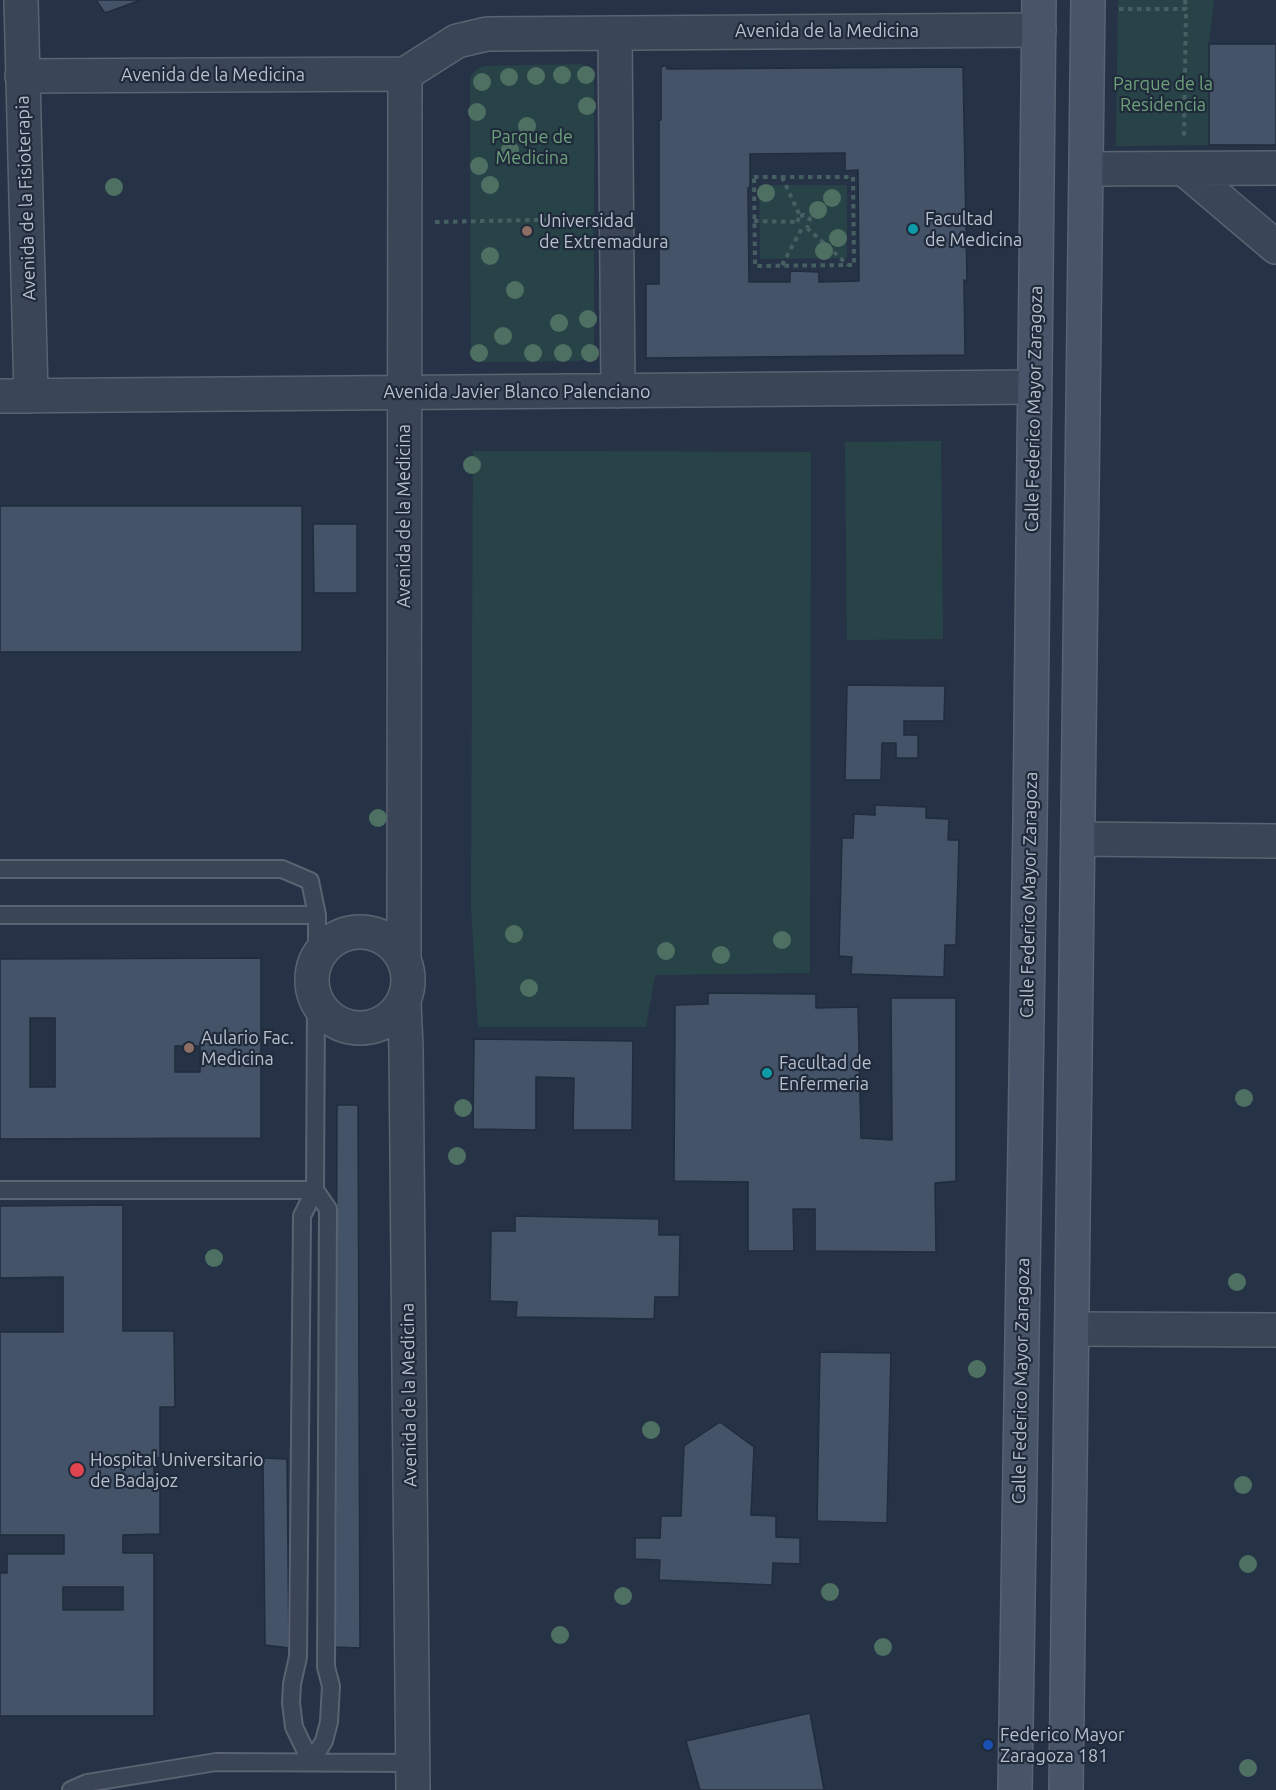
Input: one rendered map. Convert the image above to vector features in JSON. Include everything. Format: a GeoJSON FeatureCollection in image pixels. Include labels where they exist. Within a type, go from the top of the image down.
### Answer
{"type":"FeatureCollection","features":[{"type":"Feature","properties":{"kind":"main road"},"geometry":{"type":"LineString","coordinates":[[1066,1790],[1088,5]]}},
{"type":"Feature","properties":{"kind":"main road","name":"Calle Federico Mayor Zaragoza"},"geometry":{"type":"LineString","coordinates":[[1015,1790],[1030,823],[1039,15]]}},
{"type":"Feature","properties":{"kind":"street","name":"Avenida de la Fisioterapia"},"geometry":{"type":"LineString","coordinates":[[16,396],[22,76],[21,0]]}},
{"type":"Feature","properties":{"kind":"street","name":"Avenida de la Medicina"},"geometry":{"type":"LineString","coordinates":[[22,76],[405,74],[457,41],[487,34],[615,33],[1039,15]]}},
{"type":"Feature","properties":{"kind":"street"},"geometry":{"type":"LineString","coordinates":[[615,33],[618,391]]}},
{"type":"Feature","properties":{"kind":"street","name":"Avenida de la Medicina"},"geometry":{"type":"LineString","coordinates":[[404,958],[405,74]]}},
{"type":"Feature","properties":{"kind":"street"},"geometry":{"type":"LineString","coordinates":[[1086,169],[1276,168]]}},
{"type":"Feature","properties":{"kind":"street"},"geometry":{"type":"LineString","coordinates":[[1184,169],[1276,247]]}},
{"type":"Feature","properties":{"kind":"street","name":"Avenida Javier Blanco Palenciano"},"geometry":{"type":"LineString","coordinates":[[16,396],[1034,387]]}},
{"type":"Feature","properties":{"kind":"street"},"geometry":{"type":"LineString","coordinates":[[1078,839],[1276,841]]}},
{"type":"Feature","properties":{"kind":"street"},"geometry":{"type":"LineString","coordinates":[[353,931],[368,932],[394,945],[404,958],[408,972],[408,986],[404,1001],[396,1013],[383,1022],[368,1028],[353,1028],[338,1023],[316,1002],[311,987],[312,972],[317,957],[326,945],[338,936],[353,931]]}},
{"type":"Feature","properties":{"kind":"street","name":"Avenida de la Medicina"},"geometry":{"type":"LineString","coordinates":[[404,1001],[413,1776]]}},
{"type":"Feature","properties":{"kind":"street"},"geometry":{"type":"LineString","coordinates":[[1072,1329],[1276,1330]]}},
{"type":"Feature","properties":{"kind":"lane"},"geometry":{"type":"LineString","coordinates":[[0,869],[282,869],[310,881],[317,915],[317,957]]}},
{"type":"Feature","properties":{"kind":"lane"},"geometry":{"type":"LineString","coordinates":[[0,915],[317,915]]}},
{"type":"Feature","properties":{"kind":"lane"},"geometry":{"type":"LineString","coordinates":[[311,1762],[294,1727],[291,1703],[292,1684],[298,1657],[302,1216],[315,1190],[316,1002]]}},
{"type":"Feature","properties":{"kind":"lane"},"geometry":{"type":"LineString","coordinates":[[0,1190],[315,1190]]}},
{"type":"Feature","properties":{"kind":"lane"},"geometry":{"type":"LineString","coordinates":[[311,1762],[324,1741],[329,1722],[331,1686],[326,1667],[328,1209],[315,1190]]}},
{"type":"Feature","properties":{"kind":"lane"},"geometry":{"type":"LineString","coordinates":[[71,1790],[87,1783],[216,1762],[311,1762],[413,1776]]}},
{"type":"Feature","properties":{"kind":"path"},"geometry":{"type":"LineString","coordinates":[[1184,169],[1185,0]]}},
{"type":"Feature","properties":{"kind":"path"},"geometry":{"type":"LineString","coordinates":[[1088,5],[1186,9]]}},
{"type":"Feature","properties":{"kind":"path"},"geometry":{"type":"LineString","coordinates":[[754,177],[782,177],[853,177],[854,265],[755,266],[754,177]]}},
{"type":"Feature","properties":{"kind":"path"},"geometry":{"type":"LineString","coordinates":[[782,177],[800,216]]}},
{"type":"Feature","properties":{"kind":"path"},"geometry":{"type":"LineString","coordinates":[[800,216],[804,215],[810,219],[807,228]]}},
{"type":"Feature","properties":{"kind":"path"},"geometry":{"type":"LineString","coordinates":[[797,222],[800,216]]}},
{"type":"Feature","properties":{"kind":"path"},"geometry":{"type":"LineString","coordinates":[[404,222],[617,218]]}},
{"type":"Feature","properties":{"kind":"path"},"geometry":{"type":"LineString","coordinates":[[754,221],[797,222],[802,228]]}},
{"type":"Feature","properties":{"kind":"path"},"geometry":{"type":"LineString","coordinates":[[802,228],[807,228],[848,265]]}},
{"type":"Feature","properties":{"kind":"path"},"geometry":{"type":"LineString","coordinates":[[782,265],[802,228]]}},
{"type":"Feature","properties":{"kind":"green space","name":"Parque de la Residencia"},"geometry":{"type":"Polygon","coordinates":[[[1118,0],[1214,0],[1209,44],[1209,145],[1116,146],[1118,0]]]}},
{"type":"Feature","properties":{"kind":"green space","name":"Parque de Medicina"},"geometry":{"type":"Polygon","coordinates":[[[582,64],[592,71],[594,78],[594,350],[588,358],[579,361],[477,362],[471,354],[470,77],[477,69],[484,66],[582,64]]]}},
{"type":"Feature","properties":{"kind":"green space"},"geometry":{"type":"Polygon","coordinates":[[[759,185],[847,185],[847,258],[760,259],[759,185]]]}},
{"type":"Feature","properties":{"kind":"green space"},"geometry":{"type":"Polygon","coordinates":[[[941,441],[943,639],[847,640],[845,442],[941,441]]]}},
{"type":"Feature","properties":{"kind":"green space"},"geometry":{"type":"Polygon","coordinates":[[[473,451],[811,452],[810,973],[655,975],[646,1027],[478,1027],[471,906],[473,451]]]}},
{"type":"Feature","properties":{"kind":"building"},"geometry":{"type":"Polygon","coordinates":[[[96,0],[141,0],[105,13],[96,0]]]}},
{"type":"Feature","properties":{"kind":"building"},"geometry":{"type":"Polygon","coordinates":[[[1209,44],[1276,44],[1276,145],[1209,145],[1209,44]]]}},
{"type":"Feature","properties":{"kind":"building","name":"Facultad de Medicina"},"geometry":{"type":"Polygon","coordinates":[[[663,66],[667,66],[667,69],[963,67],[967,281],[964,280],[965,355],[646,358],[646,284],[659,284],[661,68],[663,66]],[[845,153],[750,154],[749,282],[790,282],[790,272],[794,271],[819,272],[819,282],[859,281],[858,170],[845,171],[845,153]]]}},
{"type":"Feature","properties":{"kind":"building"},"geometry":{"type":"Polygon","coordinates":[[[0,506],[302,506],[302,652],[0,652],[0,506]]]}},
{"type":"Feature","properties":{"kind":"building"},"geometry":{"type":"Polygon","coordinates":[[[313,524],[357,524],[357,593],[314,593],[313,524]]]}},
{"type":"Feature","properties":{"kind":"building"},"geometry":{"type":"Polygon","coordinates":[[[847,685],[945,686],[944,721],[904,721],[904,735],[918,735],[918,758],[896,758],[896,743],[882,743],[881,780],[845,780],[847,685]]]}},
{"type":"Feature","properties":{"kind":"building"},"geometry":{"type":"Polygon","coordinates":[[[875,805],[926,807],[926,818],[949,819],[948,840],[959,840],[956,945],[945,945],[944,977],[851,974],[852,957],[839,956],[842,838],[853,838],[854,814],[875,815],[875,805]]]}},
{"type":"Feature","properties":{"kind":"building"},"geometry":{"type":"Polygon","coordinates":[[[261,958],[261,1138],[0,1139],[0,959],[261,958]],[[30,1018],[30,1087],[55,1087],[55,1018],[30,1018]],[[175,1046],[175,1072],[200,1072],[200,1046],[175,1046]]]}},
{"type":"Feature","properties":{"kind":"building","name":"Facultad de Enfermeria"},"geometry":{"type":"Polygon","coordinates":[[[708,993],[816,994],[816,1008],[858,1007],[861,1138],[892,1140],[891,998],[956,998],[956,1181],[935,1183],[936,1252],[815,1251],[815,1209],[793,1209],[794,1251],[748,1251],[748,1182],[674,1181],[675,1005],[708,1004],[708,993]]]}},
{"type":"Feature","properties":{"kind":"building"},"geometry":{"type":"Polygon","coordinates":[[[474,1039],[633,1041],[632,1130],[573,1130],[574,1078],[536,1077],[536,1130],[473,1129],[474,1039]]]}},
{"type":"Feature","properties":{"kind":"building"},"geometry":{"type":"Polygon","coordinates":[[[337,1105],[358,1105],[360,1648],[335,1647],[337,1105]]]}},
{"type":"Feature","properties":{"kind":"building","name":"Hospital Universitario de Badajoz"},"geometry":{"type":"Polygon","coordinates":[[[123,1205],[123,1331],[174,1331],[175,1407],[160,1407],[160,1458],[154,1457],[154,1483],[160,1483],[160,1534],[123,1535],[123,1553],[154,1553],[154,1716],[0,1716],[0,1573],[7,1573],[7,1554],[64,1554],[64,1535],[0,1535],[0,1332],[63,1332],[63,1277],[0,1278],[0,1206],[123,1205]],[[63,1587],[63,1610],[123,1610],[123,1587],[63,1587]]]}},
{"type":"Feature","properties":{"kind":"building"},"geometry":{"type":"Polygon","coordinates":[[[515,1216],[659,1219],[659,1235],[680,1235],[679,1297],[655,1297],[654,1319],[516,1317],[517,1302],[490,1301],[491,1231],[515,1231],[515,1216]]]}},
{"type":"Feature","properties":{"kind":"building"},"geometry":{"type":"Polygon","coordinates":[[[820,1352],[891,1353],[887,1523],[817,1521],[820,1352]]]}},
{"type":"Feature","properties":{"kind":"building"},"geometry":{"type":"Polygon","coordinates":[[[720,1422],[754,1447],[751,1515],[776,1516],[776,1537],[800,1538],[800,1564],[773,1563],[772,1585],[659,1580],[660,1560],[635,1559],[635,1538],[660,1538],[661,1516],[681,1516],[684,1446],[720,1422]]]}},
{"type":"Feature","properties":{"kind":"building"},"geometry":{"type":"Polygon","coordinates":[[[263,1458],[287,1459],[289,1648],[265,1645],[263,1458]]]}},
{"type":"Feature","properties":{"kind":"building"},"geometry":{"type":"Polygon","coordinates":[[[810,1713],[824,1790],[700,1790],[686,1741],[810,1713]]]}},
{"type":"Feature","properties":{"kind":"place","name":"Facultad de Medicina"},"geometry":{"type":"Point","coordinates":[913,229]}},
{"type":"Feature","properties":{"kind":"place","name":"Universidad de Extremadura"},"geometry":{"type":"Point","coordinates":[527,231]}},
{"type":"Feature","properties":{"kind":"place","name":"Aulario Fac. Medicina"},"geometry":{"type":"Point","coordinates":[189,1048]}},
{"type":"Feature","properties":{"kind":"place","name":"Facultad de Enfermeria"},"geometry":{"type":"Point","coordinates":[767,1073]}},
{"type":"Feature","properties":{"kind":"place","name":"Hospital Universitario de Badajoz"},"geometry":{"type":"Point","coordinates":[77,1470]}},
{"type":"Feature","properties":{"kind":"place","name":"Federico Mayor Zaragoza 181"},"geometry":{"type":"Point","coordinates":[988,1745]}}]}
